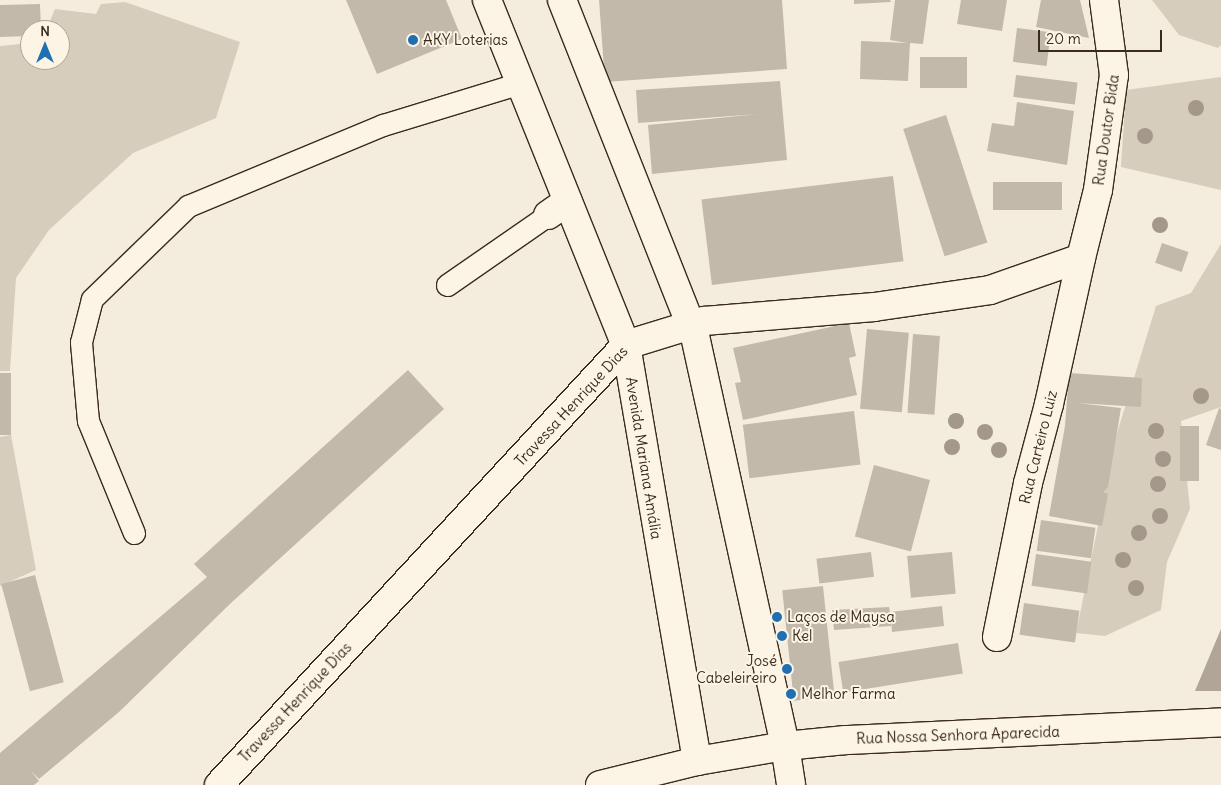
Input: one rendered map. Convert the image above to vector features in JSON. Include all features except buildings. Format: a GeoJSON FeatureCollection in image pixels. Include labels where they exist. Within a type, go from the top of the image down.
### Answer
{"type":"FeatureCollection","features":[{"type":"Feature","properties":{"kind":"main road","name":"Avenida Mariana Amália"},"geometry":{"type":"LineString","coordinates":[[487,0],[520,83],[558,208],[626,344],[697,761]]}},
{"type":"Feature","properties":{"kind":"main road"},"geometry":{"type":"LineString","coordinates":[[562,0],[691,323],[791,785]]}},
{"type":"Feature","properties":{"kind":"main road","name":"Rua Doutor Bida"},"geometry":{"type":"LineString","coordinates":[[1081,258],[1098,190],[1114,74],[1104,0]]}},
{"type":"Feature","properties":{"kind":"main road","name":"Travessa Henrique Dias"},"geometry":{"type":"LineString","coordinates":[[219,785],[626,344],[691,323],[874,307],[990,290],[1081,258]]}},
{"type":"Feature","properties":{"kind":"main road","name":"Rua Carteiro Luiz"},"geometry":{"type":"LineString","coordinates":[[997,637],[1028,483],[1050,404],[1081,258]]}},
{"type":"Feature","properties":{"kind":"main road","name":"Rua Nossa Senhora Aparecida"},"geometry":{"type":"LineString","coordinates":[[697,761],[784,746],[846,740],[1221,722]]}},
{"type":"Feature","properties":{"kind":"main road"},"geometry":{"type":"LineString","coordinates":[[600,785],[697,761]]}},
{"type":"Feature","properties":{"kind":"lane"},"geometry":{"type":"LineString","coordinates":[[134,533],[88,422],[81,342],[92,299],[188,206],[383,125],[520,83]]}},
{"type":"Feature","properties":{"kind":"lane"},"geometry":{"type":"LineString","coordinates":[[447,285],[558,208]]}},
{"type":"Feature","properties":{"kind":"shaded area"},"geometry":{"type":"Polygon","coordinates":[[[1152,0],[1221,0],[1221,45],[1218,48],[1179,35],[1152,0]]]}},
{"type":"Feature","properties":{"kind":"shaded area"},"geometry":{"type":"Polygon","coordinates":[[[125,2],[240,42],[216,118],[133,153],[49,230],[16,278],[10,371],[0,371],[0,46],[20,44],[20,70],[70,70],[70,20],[50,20],[55,9],[96,14],[101,4],[125,2]]]}},
{"type":"Feature","properties":{"kind":"shaded area"},"geometry":{"type":"Polygon","coordinates":[[[1221,77],[1221,190],[1121,167],[1126,90],[1221,77]]]}},
{"type":"Feature","properties":{"kind":"shaded area"},"geometry":{"type":"Polygon","coordinates":[[[1221,244],[1221,407],[1181,421],[1190,509],[1167,562],[1161,610],[1105,636],[1076,633],[1117,433],[1156,306],[1191,293],[1221,244]]]}},
{"type":"Feature","properties":{"kind":"shaded area"},"geometry":{"type":"Polygon","coordinates":[[[11,435],[36,570],[0,586],[0,437],[11,435]]]}},
{"type":"Feature","properties":{"kind":"shaded area"},"geometry":{"type":"Polygon","coordinates":[[[1221,629],[1221,691],[1195,691],[1221,629]]]}},
{"type":"Feature","properties":{"kind":"place","name":"AKY Loterias"},"geometry":{"type":"Point","coordinates":[413,40]}},
{"type":"Feature","properties":{"kind":"place","name":"Laços de Maysa"},"geometry":{"type":"Point","coordinates":[777,617]}},
{"type":"Feature","properties":{"kind":"place","name":"Kel"},"geometry":{"type":"Point","coordinates":[782,636]}},
{"type":"Feature","properties":{"kind":"place","name":"José Cabeleireiro"},"geometry":{"type":"Point","coordinates":[787,669]}},
{"type":"Feature","properties":{"kind":"place","name":"Melhor Farma"},"geometry":{"type":"Point","coordinates":[791,694]}}]}
